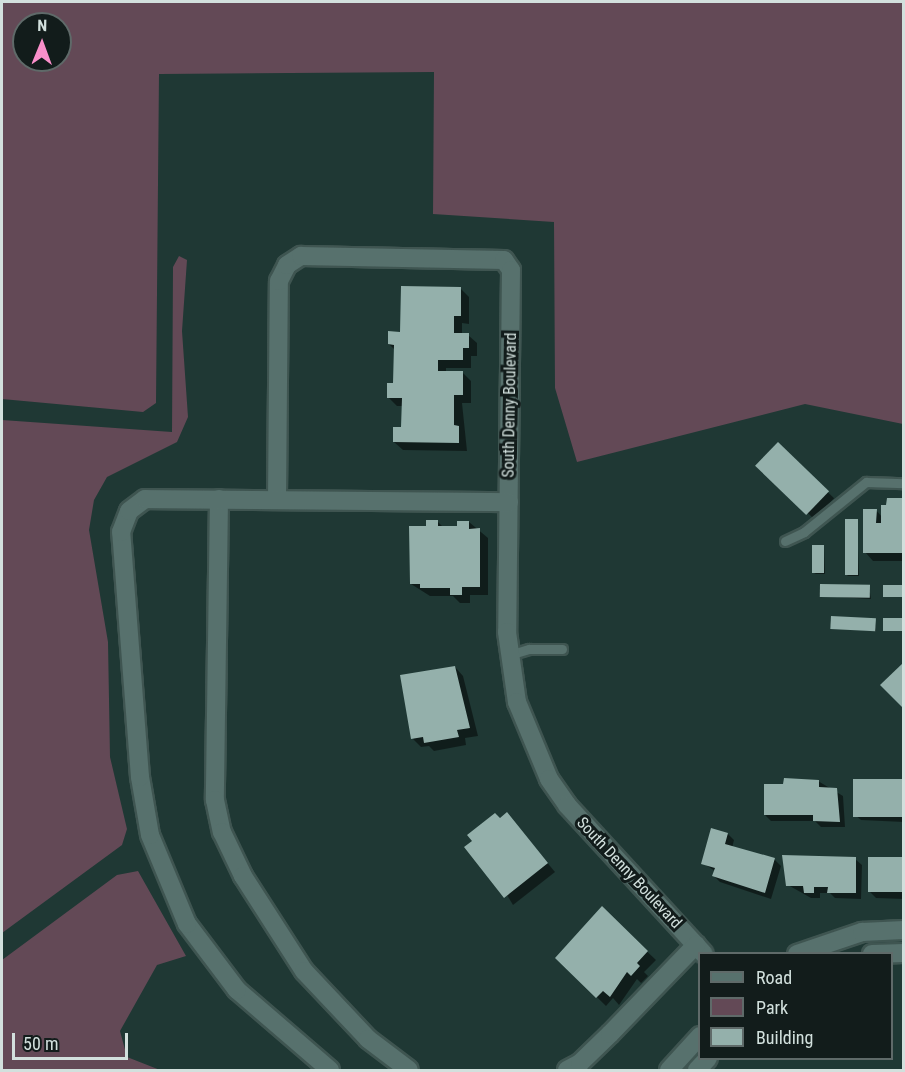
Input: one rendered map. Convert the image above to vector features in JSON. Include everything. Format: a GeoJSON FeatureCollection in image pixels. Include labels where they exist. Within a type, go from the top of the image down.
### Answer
{"type":"FeatureCollection","features":[{"type":"Feature","properties":{"kind":"street","name":"South Denny Boulevard"},"geometry":{"type":"LineString","coordinates":[[277,498],[279,281],[287,265],[301,256],[504,260],[511,270],[509,655],[518,702],[549,779],[592,835],[700,949],[580,1064],[567,1071]]}},
{"type":"Feature","properties":{"kind":"street"},"geometry":{"type":"LineString","coordinates":[[330,1071],[237,990],[187,924],[150,835],[140,777],[121,532],[129,511],[145,499],[277,498],[509,502]]}},
{"type":"Feature","properties":{"kind":"street"},"geometry":{"type":"LineString","coordinates":[[219,499],[215,800],[222,832],[243,876],[304,971],[368,1039],[409,1071]]}},
{"type":"Feature","properties":{"kind":"street"},"geometry":{"type":"LineString","coordinates":[[803,952],[862,932],[903,930]]}},
{"type":"Feature","properties":{"kind":"street"},"geometry":{"type":"LineString","coordinates":[[669,1071],[698,1037]]}},
{"type":"Feature","properties":{"kind":"lane"},"geometry":{"type":"LineString","coordinates":[[785,541],[804,532],[867,482],[903,483]]}},
{"type":"Feature","properties":{"kind":"lane"},"geometry":{"type":"LineString","coordinates":[[509,655],[529,649],[562,649]]}},
{"type":"Feature","properties":{"kind":"green space"},"geometry":{"type":"Polygon","coordinates":[[[2,2],[903,2],[903,424],[805,404],[577,462],[555,388],[554,222],[433,214],[434,72],[159,74],[156,403],[143,412],[2,399],[2,2]]]}},
{"type":"Feature","properties":{"kind":"green space"},"geometry":{"type":"Polygon","coordinates":[[[179,256],[187,260],[182,331],[188,417],[177,442],[107,477],[94,500],[89,530],[108,642],[110,757],[127,829],[122,845],[2,933],[2,420],[172,432],[173,267],[179,256]]]}},
{"type":"Feature","properties":{"kind":"green space"},"geometry":{"type":"Polygon","coordinates":[[[138,871],[186,956],[157,965],[120,1031],[127,1057],[160,1070],[2,1070],[2,960],[117,875],[138,871]]]}},
{"type":"Feature","properties":{"kind":"building"},"geometry":{"type":"Polygon","coordinates":[[[401,286],[461,287],[461,316],[454,316],[454,333],[469,333],[469,348],[463,348],[463,360],[438,360],[438,371],[463,371],[463,395],[454,395],[454,425],[459,426],[459,443],[393,442],[393,427],[401,427],[402,398],[387,398],[387,383],[393,383],[394,345],[388,344],[388,331],[400,332],[401,286]]]}},
{"type":"Feature","properties":{"kind":"building"},"geometry":{"type":"Polygon","coordinates":[[[778,442],[829,491],[806,515],[755,466],[778,442]]]}},
{"type":"Feature","properties":{"kind":"building"},"geometry":{"type":"Polygon","coordinates":[[[887,498],[904,498],[904,553],[863,553],[863,509],[877,509],[876,523],[881,523],[881,505],[886,505],[887,498]]]}},
{"type":"Feature","properties":{"kind":"building"},"geometry":{"type":"Polygon","coordinates":[[[845,519],[858,519],[858,575],[845,575],[845,519]]]}},
{"type":"Feature","properties":{"kind":"building"},"geometry":{"type":"Polygon","coordinates":[[[426,520],[438,520],[438,526],[457,526],[457,521],[469,521],[469,529],[480,528],[480,587],[462,587],[462,595],[450,595],[450,588],[420,588],[420,584],[410,584],[409,526],[426,526],[426,520]]]}},
{"type":"Feature","properties":{"kind":"building"},"geometry":{"type":"Polygon","coordinates":[[[812,545],[824,545],[824,573],[812,573],[812,545]]]}},
{"type":"Feature","properties":{"kind":"building"},"geometry":{"type":"Polygon","coordinates":[[[820,584],[870,585],[870,598],[820,597],[820,584]]]}},
{"type":"Feature","properties":{"kind":"building"},"geometry":{"type":"Polygon","coordinates":[[[883,585],[904,585],[904,597],[883,597],[883,585]]]}},
{"type":"Feature","properties":{"kind":"building"},"geometry":{"type":"Polygon","coordinates":[[[831,616],[876,618],[875,631],[830,629],[831,616]]]}},
{"type":"Feature","properties":{"kind":"building"},"geometry":{"type":"Polygon","coordinates":[[[883,618],[904,618],[904,631],[883,631],[883,618]]]}},
{"type":"Feature","properties":{"kind":"building"},"geometry":{"type":"Polygon","coordinates":[[[904,662],[904,709],[880,685],[904,662]]]}},
{"type":"Feature","properties":{"kind":"building"},"geometry":{"type":"Polygon","coordinates":[[[455,666],[470,728],[457,730],[459,737],[424,743],[423,737],[411,739],[400,675],[455,666]]]}},
{"type":"Feature","properties":{"kind":"building"},"geometry":{"type":"Polygon","coordinates":[[[784,778],[819,780],[819,787],[837,788],[840,822],[813,821],[813,815],[764,815],[764,784],[783,784],[784,778]]]}},
{"type":"Feature","properties":{"kind":"building"},"geometry":{"type":"Polygon","coordinates":[[[853,779],[904,779],[904,817],[853,817],[853,779]]]}},
{"type":"Feature","properties":{"kind":"building"},"geometry":{"type":"Polygon","coordinates":[[[507,812],[548,863],[504,898],[464,847],[472,841],[467,835],[495,813],[500,818],[507,812]]]}},
{"type":"Feature","properties":{"kind":"building"},"geometry":{"type":"Polygon","coordinates":[[[711,828],[728,833],[725,844],[775,858],[765,893],[712,876],[715,868],[701,864],[711,828]]]}},
{"type":"Feature","properties":{"kind":"building"},"geometry":{"type":"Polygon","coordinates":[[[782,855],[856,857],[856,893],[827,893],[828,887],[814,887],[814,893],[804,893],[803,886],[786,886],[782,855]]]}},
{"type":"Feature","properties":{"kind":"building"},"geometry":{"type":"Polygon","coordinates":[[[868,857],[904,857],[904,892],[868,892],[868,857]]]}},
{"type":"Feature","properties":{"kind":"building"},"geometry":{"type":"Polygon","coordinates":[[[602,906],[648,951],[637,963],[640,966],[631,976],[627,972],[610,997],[603,991],[596,998],[555,958],[602,906]]]}}]}
